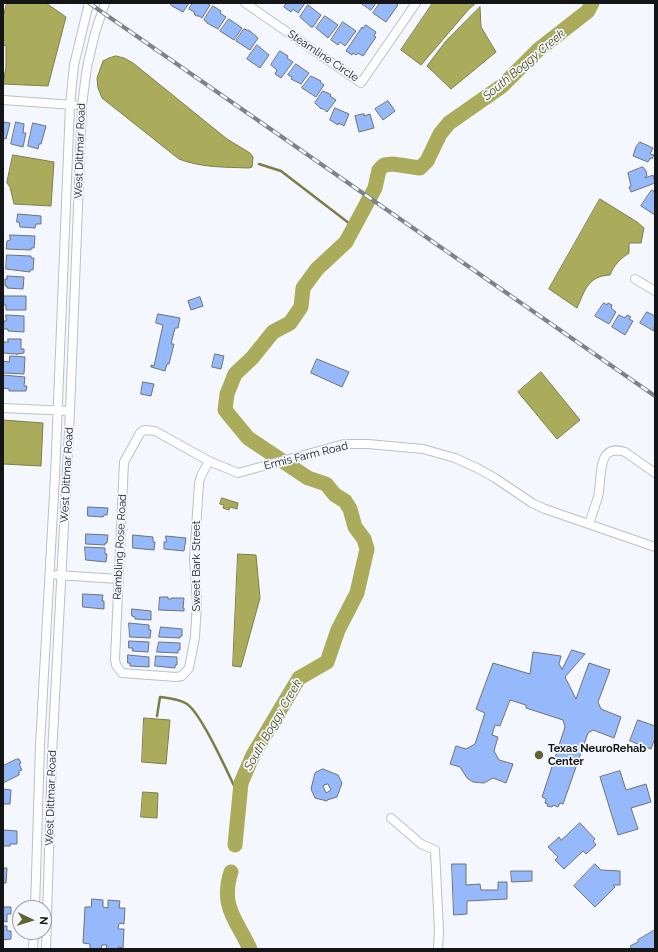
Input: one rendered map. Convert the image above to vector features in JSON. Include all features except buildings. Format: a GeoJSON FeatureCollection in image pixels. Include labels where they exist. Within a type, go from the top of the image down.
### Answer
{"type":"FeatureCollection","features":[{"type":"Feature","properties":{"kind":"street","name":"West Dittmar Road"},"geometry":{"type":"LineString","coordinates":[[35,900],[39,758],[58,411],[70,105],[74,65],[89,3]]}},
{"type":"Feature","properties":{"kind":"street","name":"West Dittmar Road"},"geometry":{"type":"LineString","coordinates":[[46,949],[52,755],[70,411],[82,105],[86,67],[105,3]]}},
{"type":"Feature","properties":{"kind":"street","name":"Steamline Circle"},"geometry":{"type":"LineString","coordinates":[[245,3],[361,83],[416,3]]}},
{"type":"Feature","properties":{"kind":"street"},"geometry":{"type":"LineString","coordinates":[[3,100],[82,105]]}},
{"type":"Feature","properties":{"kind":"street"},"geometry":{"type":"LineString","coordinates":[[635,279],[655,291]]}},
{"type":"Feature","properties":{"kind":"street"},"geometry":{"type":"LineString","coordinates":[[3,408],[70,411]]}},
{"type":"Feature","properties":{"kind":"street","name":"Ermis Farm Road"},"geometry":{"type":"LineString","coordinates":[[140,432],[144,430],[155,430],[210,460],[238,473],[344,444],[368,444],[423,449],[455,458],[477,468],[495,478],[532,503],[655,547]]}},
{"type":"Feature","properties":{"kind":"street","name":"Rambling Rose Road"},"geometry":{"type":"LineString","coordinates":[[116,665],[118,579],[124,462],[140,432]]}},
{"type":"Feature","properties":{"kind":"street"},"geometry":{"type":"LineString","coordinates":[[589,524],[598,496],[603,461],[607,454],[612,451],[619,450],[625,452],[655,473]]}},
{"type":"Feature","properties":{"kind":"street","name":"Sweet Bark Street"},"geometry":{"type":"LineString","coordinates":[[116,665],[122,674],[127,675],[176,677],[182,676],[189,668],[195,637],[197,602],[194,559],[198,484],[210,460]]}},
{"type":"Feature","properties":{"kind":"street"},"geometry":{"type":"LineString","coordinates":[[49,575],[118,579]]}},
{"type":"Feature","properties":{"kind":"street"},"geometry":{"type":"LineString","coordinates":[[391,818],[421,844],[434,850],[438,949]]}},
{"type":"Feature","properties":{"kind":"shaded area"},"geometry":{"type":"Polygon","coordinates":[[[7,3],[46,3],[66,17],[48,86],[3,84],[6,67],[6,46],[3,45],[3,18],[7,3]]]}},
{"type":"Feature","properties":{"kind":"shaded area"},"geometry":{"type":"Polygon","coordinates":[[[433,3],[476,3],[469,9],[421,65],[401,50],[433,3]]]}},
{"type":"Feature","properties":{"kind":"shaded area"},"geometry":{"type":"Polygon","coordinates":[[[480,7],[481,27],[496,52],[451,89],[427,66],[446,41],[480,7]]]}},
{"type":"Feature","properties":{"kind":"shaded area"},"geometry":{"type":"Polygon","coordinates":[[[116,56],[133,63],[227,139],[250,153],[253,157],[252,167],[214,166],[196,164],[179,159],[102,98],[98,88],[97,78],[103,61],[116,56]]]}},
{"type":"Feature","properties":{"kind":"shaded area"},"geometry":{"type":"Polygon","coordinates":[[[13,155],[54,162],[51,206],[14,204],[10,187],[7,183],[13,155]]]}},
{"type":"Feature","properties":{"kind":"shaded area"},"geometry":{"type":"Polygon","coordinates":[[[600,199],[644,228],[641,243],[629,243],[629,253],[618,262],[610,275],[597,278],[588,285],[577,308],[549,289],[600,199]]]}},
{"type":"Feature","properties":{"kind":"shaded area"},"geometry":{"type":"Polygon","coordinates":[[[541,372],[580,420],[557,439],[518,392],[541,372]]]}},
{"type":"Feature","properties":{"kind":"shaded area"},"geometry":{"type":"Polygon","coordinates":[[[3,420],[43,423],[41,466],[3,464],[3,420]]]}},
{"type":"Feature","properties":{"kind":"shaded area"},"geometry":{"type":"Polygon","coordinates":[[[222,498],[238,503],[237,509],[230,507],[229,510],[223,508],[224,505],[220,504],[222,498]]]}},
{"type":"Feature","properties":{"kind":"shaded area"},"geometry":{"type":"Polygon","coordinates":[[[238,554],[256,555],[260,598],[241,667],[233,666],[238,554]]]}},
{"type":"Feature","properties":{"kind":"shaded area"},"geometry":{"type":"Polygon","coordinates":[[[144,718],[170,720],[166,764],[142,762],[144,718]]]}},
{"type":"Feature","properties":{"kind":"shaded area"},"geometry":{"type":"Polygon","coordinates":[[[143,792],[158,793],[157,818],[141,817],[143,792]]]}},
{"type":"Feature","properties":{"kind":"waterway","name":"South Boggy Creek"},"geometry":{"type":"LineString","coordinates":[[235,845],[241,783],[253,755],[299,678],[327,662],[338,630],[357,593],[367,549],[364,539],[355,527],[350,509],[345,501],[335,495],[326,484],[308,478],[248,438],[225,410],[227,394],[235,374],[252,358],[273,332],[290,323],[301,307],[303,288],[317,269],[346,242],[375,188],[379,170],[384,165],[393,164],[420,168],[427,161],[440,134],[449,123],[502,86],[538,50],[588,11],[592,3]]}},
{"type":"Feature","properties":{"kind":"waterway"},"geometry":{"type":"LineString","coordinates":[[259,164],[281,171],[354,227]]}},
{"type":"Feature","properties":{"kind":"waterway"},"geometry":{"type":"LineString","coordinates":[[157,716],[160,697],[170,698],[187,704],[193,710],[208,733],[239,796]]}},
{"type":"Feature","properties":{"kind":"waterway","name":"South Boggy Creek"},"geometry":{"type":"LineString","coordinates":[[231,872],[227,894],[228,903],[250,949]]}},
{"type":"Feature","properties":{"kind":"railway"},"geometry":{"type":"LineString","coordinates":[[89,3],[655,396]]}},
{"type":"Feature","properties":{"kind":"place","name":"Texas NeuroRehab Center"},"geometry":{"type":"Point","coordinates":[539,755]}}]}
